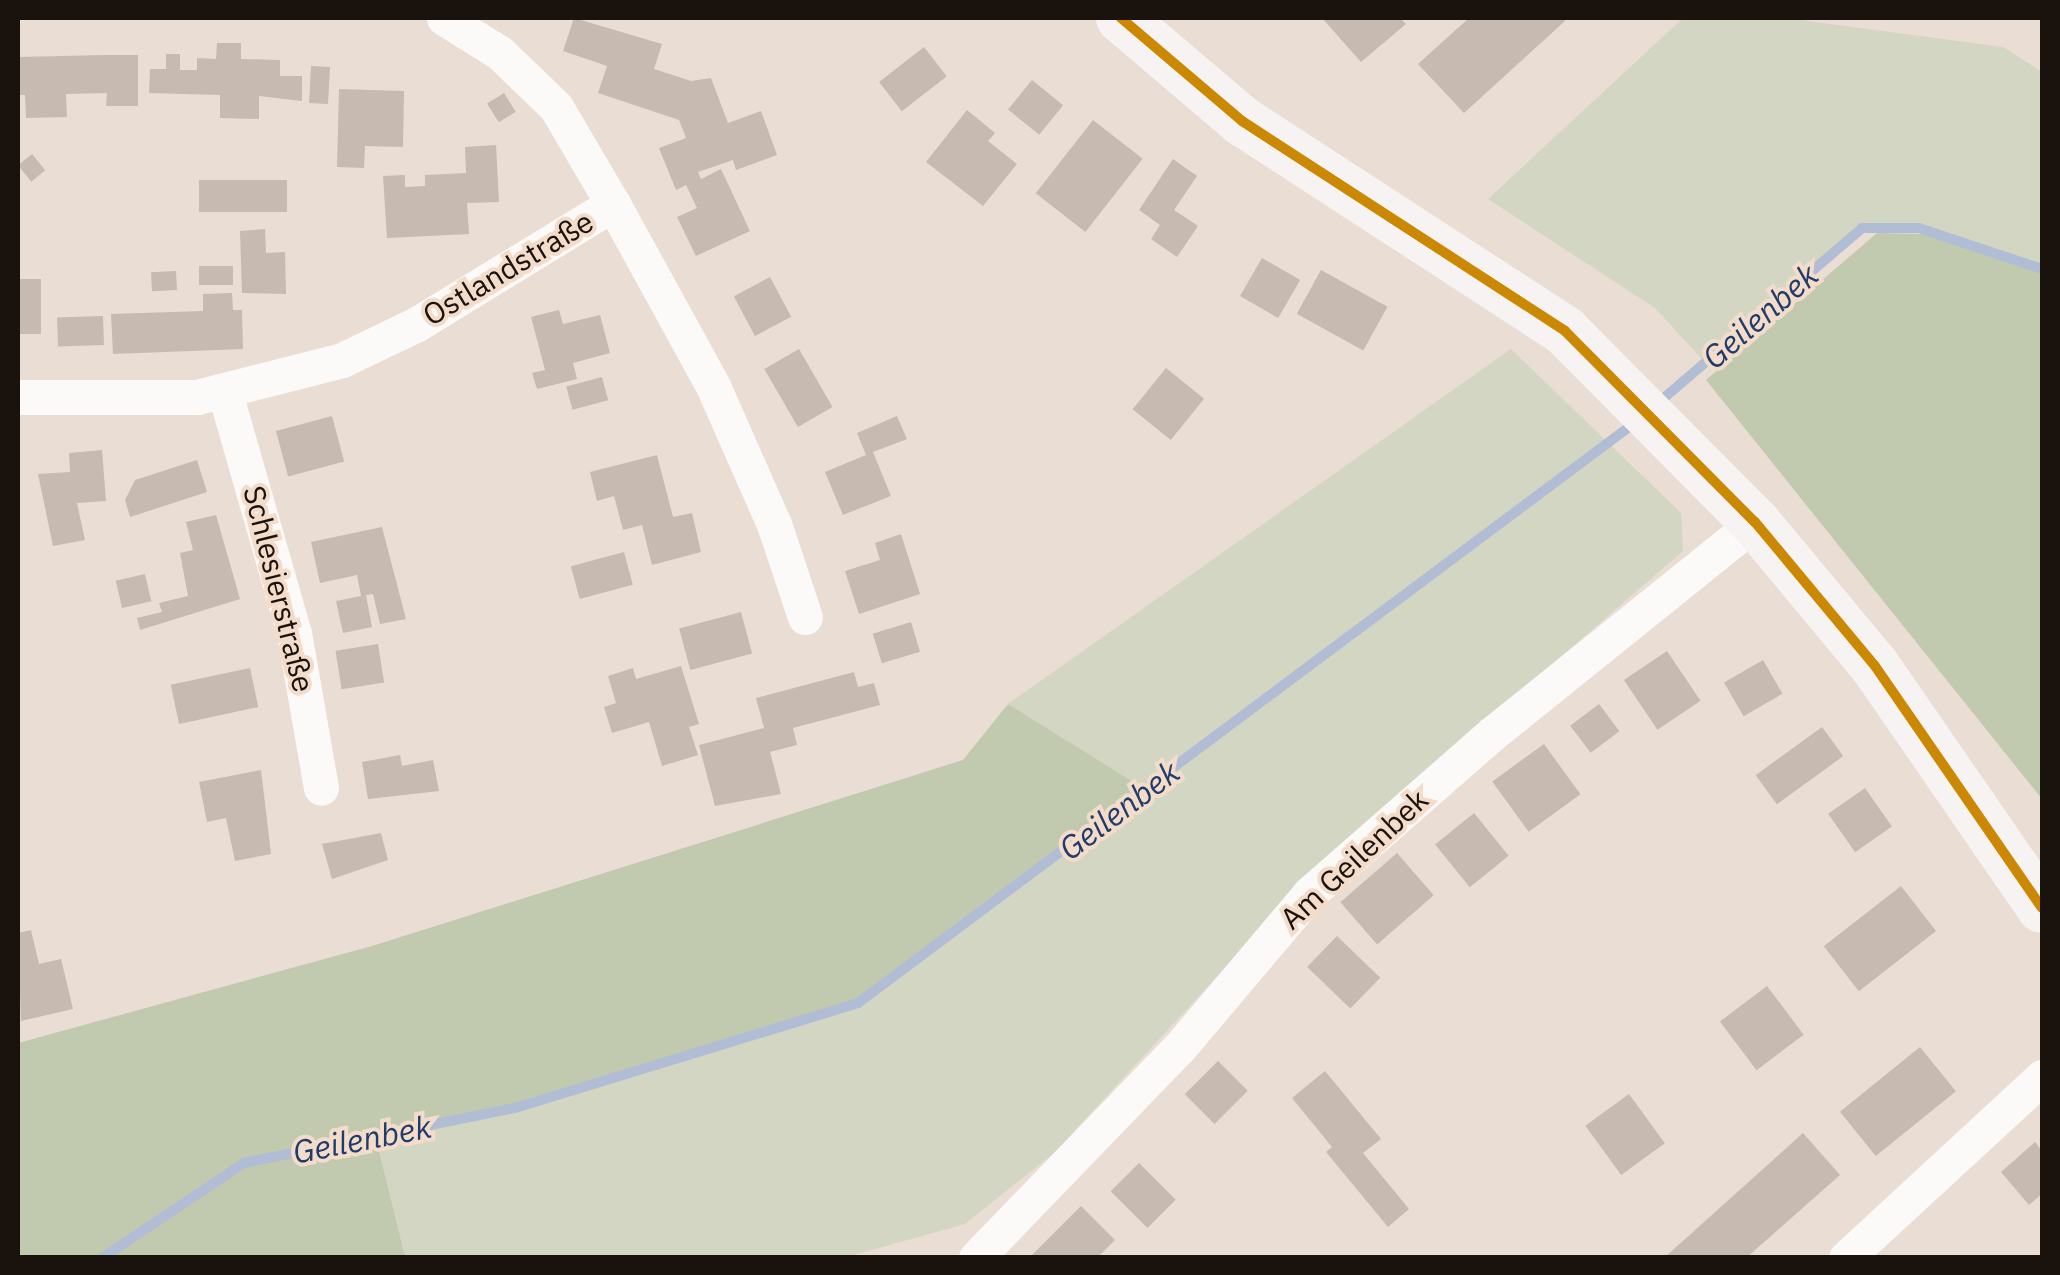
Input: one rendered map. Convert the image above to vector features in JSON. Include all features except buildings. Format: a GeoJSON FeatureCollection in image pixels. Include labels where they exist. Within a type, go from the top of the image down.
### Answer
{"type":"FeatureCollection","features":[{"type":"Feature","properties":{"kind":"main road"},"geometry":{"type":"LineString","coordinates":[[1120,18],[1242,120],[1508,289],[1566,331],[1756,522],[1876,666],[2042,908]]}},
{"type":"Feature","properties":{"kind":"street"},"geometry":{"type":"LineString","coordinates":[[444,18],[500,53],[556,107],[613,204]]}},
{"type":"Feature","properties":{"kind":"street","name":"Ostlandstraße"},"geometry":{"type":"LineString","coordinates":[[18,397],[160,400],[225,393],[342,360],[416,324],[613,204],[713,386],[774,524],[805,617]]}},
{"type":"Feature","properties":{"kind":"street","name":"Schlesierstraße"},"geometry":{"type":"LineString","coordinates":[[225,393],[294,633],[320,788]]}},
{"type":"Feature","properties":{"kind":"street","name":"Am Geilenbek"},"geometry":{"type":"LineString","coordinates":[[984,1248],[1179,1048],[1309,894],[1492,733],[1756,522]]}},
{"type":"Feature","properties":{"kind":"street"},"geometry":{"type":"LineString","coordinates":[[1846,1258],[2042,1077]]}},
{"type":"Feature","properties":{"kind":"green space"},"geometry":{"type":"Polygon","coordinates":[[[1683,18],[1785,18],[2003,47],[2042,72],[2042,269],[1919,228],[1862,229],[1705,362],[1655,308],[1488,199],[1683,18]]]}},
{"type":"Feature","properties":{"kind":"green space"},"geometry":{"type":"Polygon","coordinates":[[[1877,233],[1924,234],[2042,273],[2042,799],[1706,380],[1877,233]]]}},
{"type":"Feature","properties":{"kind":"green space"},"geometry":{"type":"Polygon","coordinates":[[[1511,349],[1681,513],[1683,551],[1319,866],[1055,1152],[965,1224],[846,1257],[405,1257],[375,1134],[515,1107],[858,1000],[1141,788],[1008,704],[1511,349]]]}},
{"type":"Feature","properties":{"kind":"green space"},"geometry":{"type":"Polygon","coordinates":[[[1008,704],[1141,787],[858,1000],[515,1107],[375,1134],[405,1257],[18,1257],[18,1043],[372,946],[963,760],[1008,704]]]}},
{"type":"Feature","properties":{"kind":"waterway","name":"Geilenbek"},"geometry":{"type":"LineString","coordinates":[[1658,403],[1862,228],[1919,228],[2042,269]]}},
{"type":"Feature","properties":{"kind":"waterway","name":"Geilenbek"},"geometry":{"type":"LineString","coordinates":[[102,1258],[244,1163],[515,1108],[858,1003],[1637,421]]}},
{"type":"Feature","properties":{"kind":"transit line"},"geometry":{"type":"LineString","coordinates":[[1121,18],[1242,121],[1565,331],[1755,522],[1875,666],[2042,908]]}}]}
